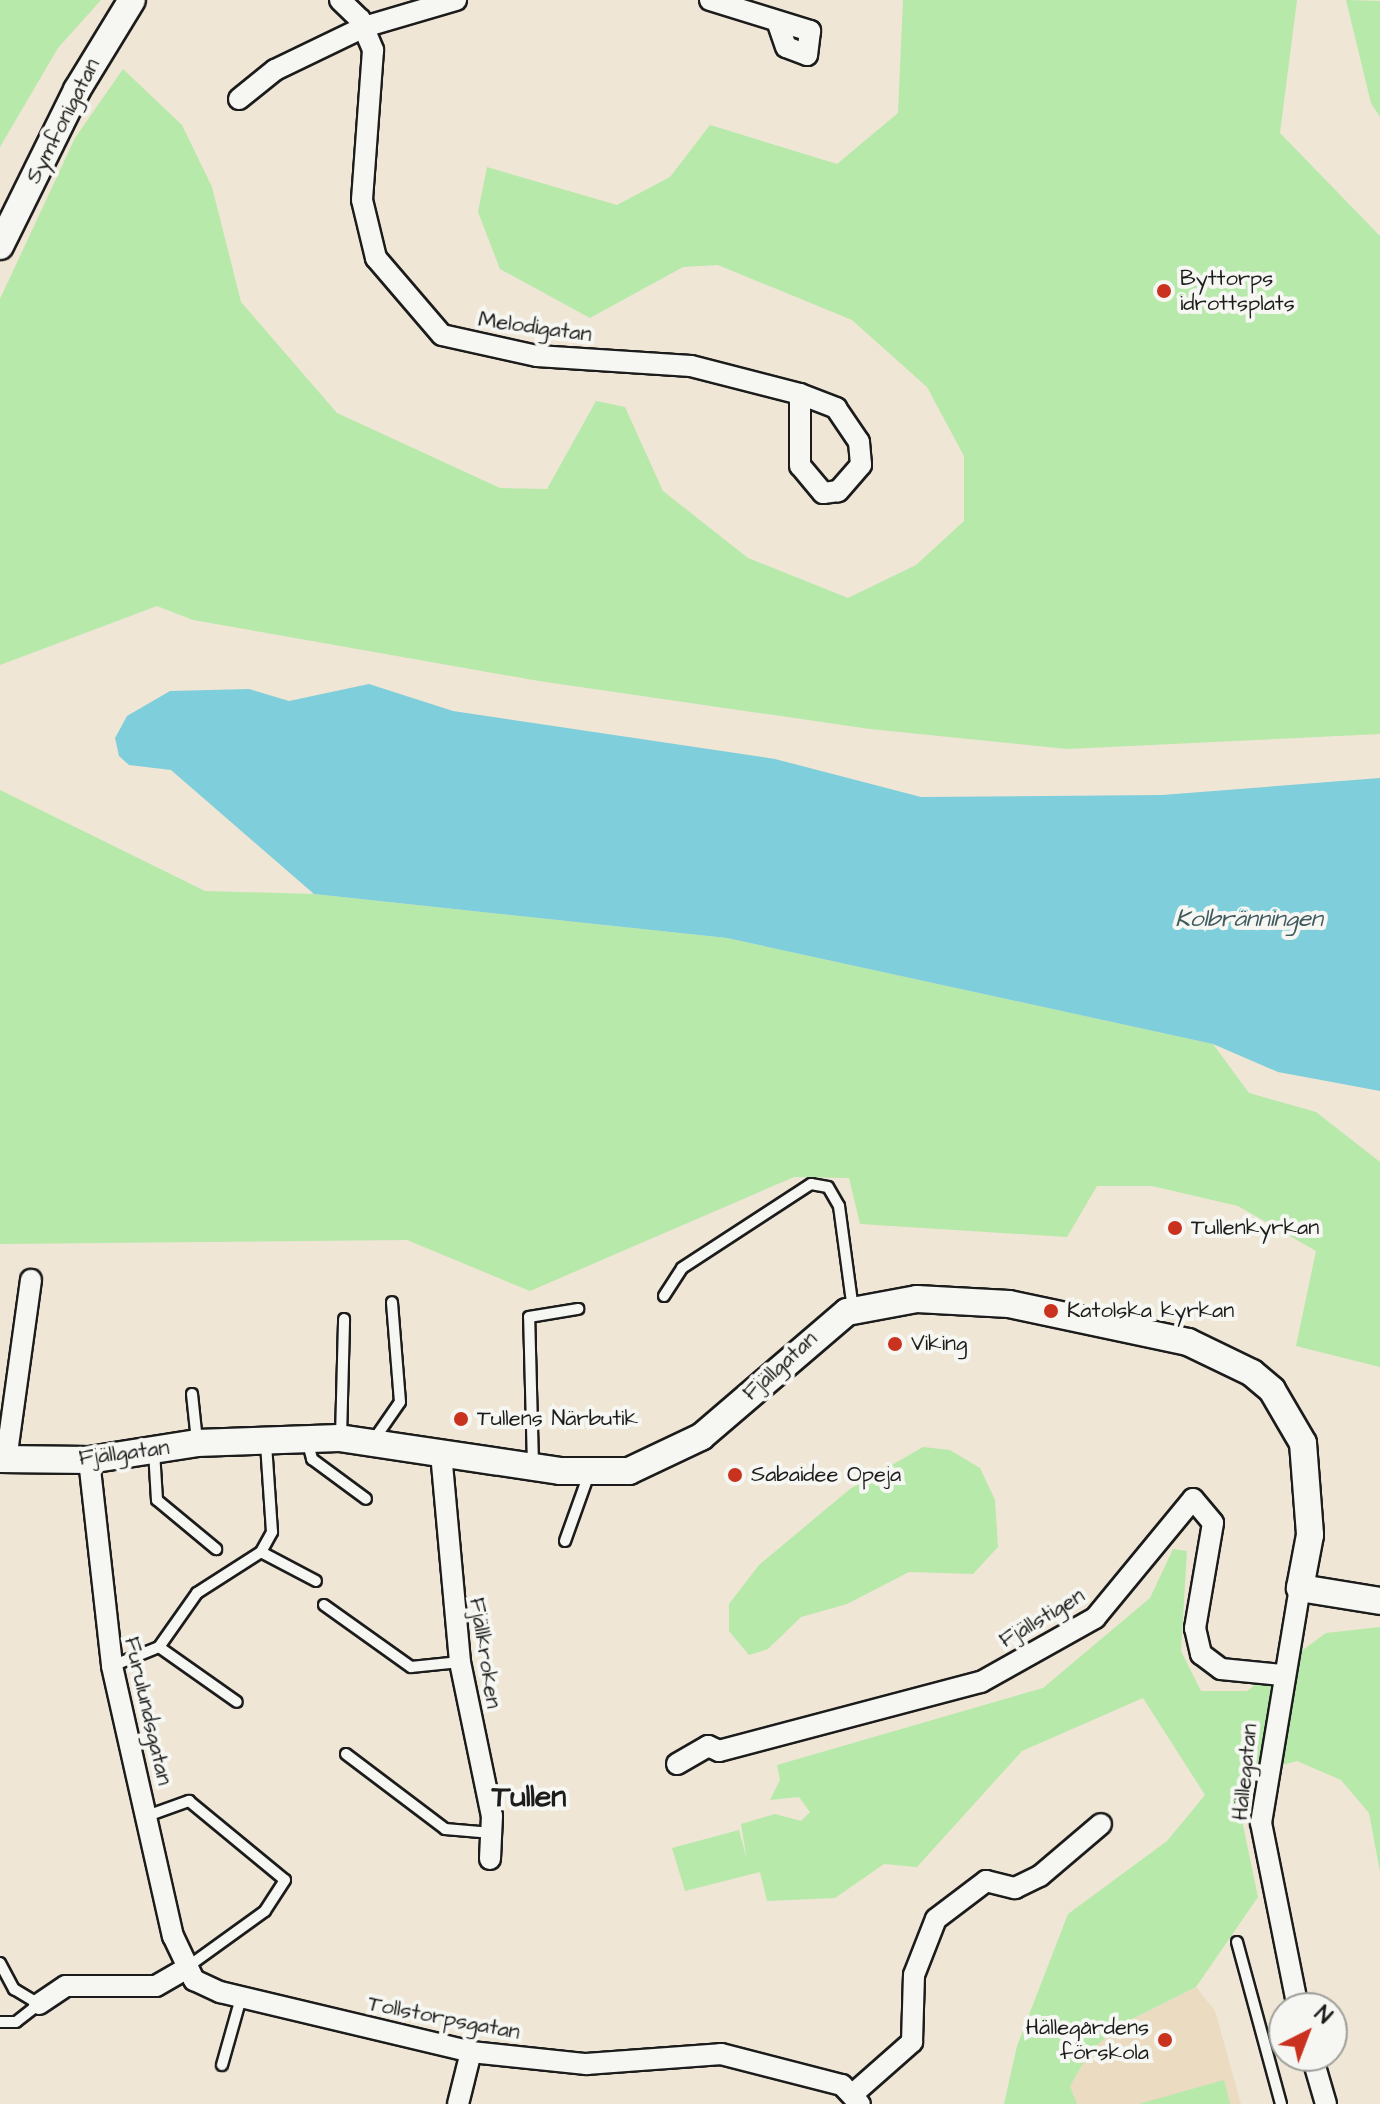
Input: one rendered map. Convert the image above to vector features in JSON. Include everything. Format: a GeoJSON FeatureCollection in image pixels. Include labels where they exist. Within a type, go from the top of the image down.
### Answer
{"type":"FeatureCollection","features":[{"type":"Feature","properties":{"kind":"street","name":"Symfonigatan"},"geometry":{"type":"LineString","coordinates":[[0,246],[77,90],[132,0]]}},
{"type":"Feature","properties":{"kind":"street","name":"Melodigatan"},"geometry":{"type":"LineString","coordinates":[[340,0],[364,27],[373,50],[362,200],[376,258],[442,335],[537,356],[691,366],[800,394],[836,408],[859,442],[861,465],[838,491],[823,493],[800,466],[800,394]]}},
{"type":"Feature","properties":{"kind":"street"},"geometry":{"type":"LineString","coordinates":[[239,99],[275,70],[364,27],[456,0]]}},
{"type":"Feature","properties":{"kind":"street"},"geometry":{"type":"LineString","coordinates":[[710,0],[778,24]]}},
{"type":"Feature","properties":{"kind":"street"},"geometry":{"type":"LineString","coordinates":[[3,1460],[31,1280]]}},
{"type":"Feature","properties":{"kind":"street"},"geometry":{"type":"LineString","coordinates":[[853,1310],[944,1299],[1078,1315],[1188,1342],[1252,1373],[1272,1390],[1303,1443],[1310,1535],[1300,1588],[1380,1601]]}},
{"type":"Feature","properties":{"kind":"street","name":"Fjällgatan"},"geometry":{"type":"LineString","coordinates":[[3,1460],[89,1460],[197,1443],[266,1437],[341,1439],[589,1474],[629,1471],[678,1452],[853,1310]]}},
{"type":"Feature","properties":{"kind":"street","name":"Fjällkroken"},"geometry":{"type":"LineString","coordinates":[[441,1453],[460,1662],[492,1833],[490,1859]]}},
{"type":"Feature","properties":{"kind":"street","name":"Furulundsgatan"},"geometry":{"type":"LineString","coordinates":[[89,1460],[112,1666],[185,1969]]}},
{"type":"Feature","properties":{"kind":"street","name":"Fjällstigen"},"geometry":{"type":"LineString","coordinates":[[677,1764],[708,1746],[719,1751],[981,1682],[1095,1618],[1193,1499],[1213,1523],[1195,1628],[1201,1654],[1221,1669],[1282,1675]]}},
{"type":"Feature","properties":{"kind":"street","name":"Hällegatan"},"geometry":{"type":"LineString","coordinates":[[1295,1992],[1261,1823],[1282,1675],[1300,1588]]}},
{"type":"Feature","properties":{"kind":"street"},"geometry":{"type":"LineString","coordinates":[[857,2099],[912,2042],[914,1975],[936,1919],[986,1881],[1015,1888],[1040,1876],[1101,1824]]}},
{"type":"Feature","properties":{"kind":"street"},"geometry":{"type":"LineString","coordinates":[[39,2004],[66,1986],[156,1986],[185,1969]]}},
{"type":"Feature","properties":{"kind":"street","name":"Tollstorpsgatan"},"geometry":{"type":"LineString","coordinates":[[185,1969],[206,1987],[241,1998],[471,2052],[624,2065],[707,2051],[818,2077],[857,2099]]}},
{"type":"Feature","properties":{"kind":"street"},"geometry":{"type":"LineString","coordinates":[[458,2104],[471,2052]]}},
{"type":"Feature","properties":{"kind":"street"},"geometry":{"type":"LineString","coordinates":[[1317,2072],[1326,2104]]}},
{"type":"Feature","properties":{"kind":"lane"},"geometry":{"type":"LineString","coordinates":[[664,1296],[682,1268],[811,1184],[828,1187],[839,1206],[853,1310]]}},
{"type":"Feature","properties":{"kind":"lane"},"geometry":{"type":"LineString","coordinates":[[372,1443],[400,1402],[392,1302]]}},
{"type":"Feature","properties":{"kind":"lane"},"geometry":{"type":"LineString","coordinates":[[533,1467],[529,1317],[578,1309]]}},
{"type":"Feature","properties":{"kind":"lane"},"geometry":{"type":"LineString","coordinates":[[341,1439],[344,1319]]}},
{"type":"Feature","properties":{"kind":"lane"},"geometry":{"type":"LineString","coordinates":[[192,1394],[197,1443]]}},
{"type":"Feature","properties":{"kind":"lane"},"geometry":{"type":"LineString","coordinates":[[112,1666],[159,1647],[197,1593],[261,1552],[272,1532],[266,1437]]}},
{"type":"Feature","properties":{"kind":"lane"},"geometry":{"type":"LineString","coordinates":[[307,1438],[312,1459],[366,1499]]}},
{"type":"Feature","properties":{"kind":"lane"},"geometry":{"type":"LineString","coordinates":[[154,1451],[157,1500],[216,1549]]}},
{"type":"Feature","properties":{"kind":"lane"},"geometry":{"type":"LineString","coordinates":[[565,1541],[589,1474]]}},
{"type":"Feature","properties":{"kind":"lane"},"geometry":{"type":"LineString","coordinates":[[261,1552],[316,1581]]}},
{"type":"Feature","properties":{"kind":"lane"},"geometry":{"type":"LineString","coordinates":[[324,1605],[411,1667],[460,1662]]}},
{"type":"Feature","properties":{"kind":"lane"},"geometry":{"type":"LineString","coordinates":[[159,1647],[237,1702]]}},
{"type":"Feature","properties":{"kind":"lane"},"geometry":{"type":"LineString","coordinates":[[346,1754],[445,1829],[492,1833]]}},
{"type":"Feature","properties":{"kind":"lane"},"geometry":{"type":"LineString","coordinates":[[147,1816],[189,1801],[285,1880],[265,1911],[185,1969]]}},
{"type":"Feature","properties":{"kind":"lane"},"geometry":{"type":"LineString","coordinates":[[1237,1942],[1281,2104]]}},
{"type":"Feature","properties":{"kind":"lane"},"geometry":{"type":"LineString","coordinates":[[0,1963],[14,1989],[39,2004],[16,2022],[0,2022]]}},
{"type":"Feature","properties":{"kind":"lane"},"geometry":{"type":"LineString","coordinates":[[222,2065],[241,1998]]}},
{"type":"Feature","properties":{"kind":"shaded area","name":"Hällegårdens förskola"},"geometry":{"type":"Polygon","coordinates":[[[1196,1987],[1215,2011],[1241,2104],[1077,2104],[1070,2086],[1089,2053],[1118,2026],[1196,1987]]]}},
{"type":"Feature","properties":{"kind":"green space"},"geometry":{"type":"Polygon","coordinates":[[[0,0],[101,0],[58,48],[0,147],[0,0]]]}},
{"type":"Feature","properties":{"kind":"green space"},"geometry":{"type":"Polygon","coordinates":[[[903,0],[1297,0],[1280,133],[1380,236],[1380,734],[1067,749],[870,729],[539,681],[193,620],[157,606],[0,665],[0,299],[75,138],[123,69],[182,125],[212,187],[241,302],[337,413],[500,488],[547,489],[596,401],[625,407],[663,491],[748,558],[848,598],[916,565],[964,521],[964,456],[927,387],[852,320],[718,265],[683,267],[590,318],[500,269],[478,212],[487,167],[617,205],[670,177],[710,125],[837,164],[898,113],[903,0]]]}},
{"type":"Feature","properties":{"kind":"green space"},"geometry":{"type":"Polygon","coordinates":[[[1346,0],[1380,1],[1380,117],[1371,103],[1346,0]]]}},
{"type":"Feature","properties":{"kind":"green space"},"geometry":{"type":"Polygon","coordinates":[[[0,790],[205,891],[314,894],[727,938],[1213,1044],[1249,1093],[1316,1112],[1380,1162],[1380,1367],[1296,1346],[1316,1251],[1238,1206],[1152,1186],[1097,1186],[1067,1237],[860,1224],[849,1178],[794,1177],[530,1291],[407,1240],[0,1244],[0,790]]]}},
{"type":"Feature","properties":{"kind":"green space"},"geometry":{"type":"Polygon","coordinates":[[[923,1447],[950,1450],[980,1468],[995,1500],[998,1547],[973,1574],[909,1572],[847,1604],[801,1617],[768,1649],[749,1655],[729,1631],[729,1604],[759,1565],[850,1489],[923,1447]]]}},
{"type":"Feature","properties":{"kind":"green space"},"geometry":{"type":"Polygon","coordinates":[[[1173,1549],[1187,1551],[1181,1651],[1201,1691],[1247,1691],[1326,1633],[1380,1627],[1380,1872],[1369,1813],[1341,1780],[1297,1761],[1249,1774],[1243,1825],[1258,1897],[1196,1987],[1118,2026],[1089,2053],[1070,2086],[1077,2104],[1004,2104],[1017,2046],[1068,1914],[1167,1841],[1205,1795],[1143,1698],[1022,1751],[917,1867],[884,1864],[835,1898],[767,1901],[760,1872],[685,1891],[672,1848],[739,1830],[747,1860],[741,1824],[775,1814],[801,1821],[810,1812],[799,1797],[770,1800],[780,1780],[777,1765],[1043,1688],[1150,1598],[1173,1549]]]}},
{"type":"Feature","properties":{"kind":"green space"},"geometry":{"type":"Polygon","coordinates":[[[1224,2080],[1230,2104],[1139,2104],[1224,2080]]]}},
{"type":"Feature","properties":{"kind":"water","name":"Kolbränningen"},"geometry":{"type":"Polygon","coordinates":[[[369,684],[453,711],[775,759],[921,797],[1162,795],[1380,778],[1380,1091],[1278,1072],[1213,1044],[727,938],[314,894],[171,770],[129,765],[119,756],[115,738],[127,716],[170,691],[249,689],[289,701],[369,684]]]}},
{"type":"Feature","properties":{"kind":"place","name":"Byttorps idrottsplats"},"geometry":{"type":"Point","coordinates":[1164,291]}},
{"type":"Feature","properties":{"kind":"place","name":"Tullenkyrkan"},"geometry":{"type":"Point","coordinates":[1175,1228]}},
{"type":"Feature","properties":{"kind":"place","name":"Katolska kyrkan"},"geometry":{"type":"Point","coordinates":[1051,1311]}},
{"type":"Feature","properties":{"kind":"place","name":"Viking"},"geometry":{"type":"Point","coordinates":[895,1344]}},
{"type":"Feature","properties":{"kind":"place","name":"Tullens Närbutik"},"geometry":{"type":"Point","coordinates":[461,1419]}},
{"type":"Feature","properties":{"kind":"place","name":"Sabaidee Opeja"},"geometry":{"type":"Point","coordinates":[735,1475]}},
{"type":"Feature","properties":{"kind":"place","name":"Hällegårdens förskola"},"geometry":{"type":"Point","coordinates":[1165,2040]}},
{"type":"Feature","properties":{"kind":"district","name":"Tullen"},"geometry":{"type":"Point","coordinates":[529,1797]}}]}
